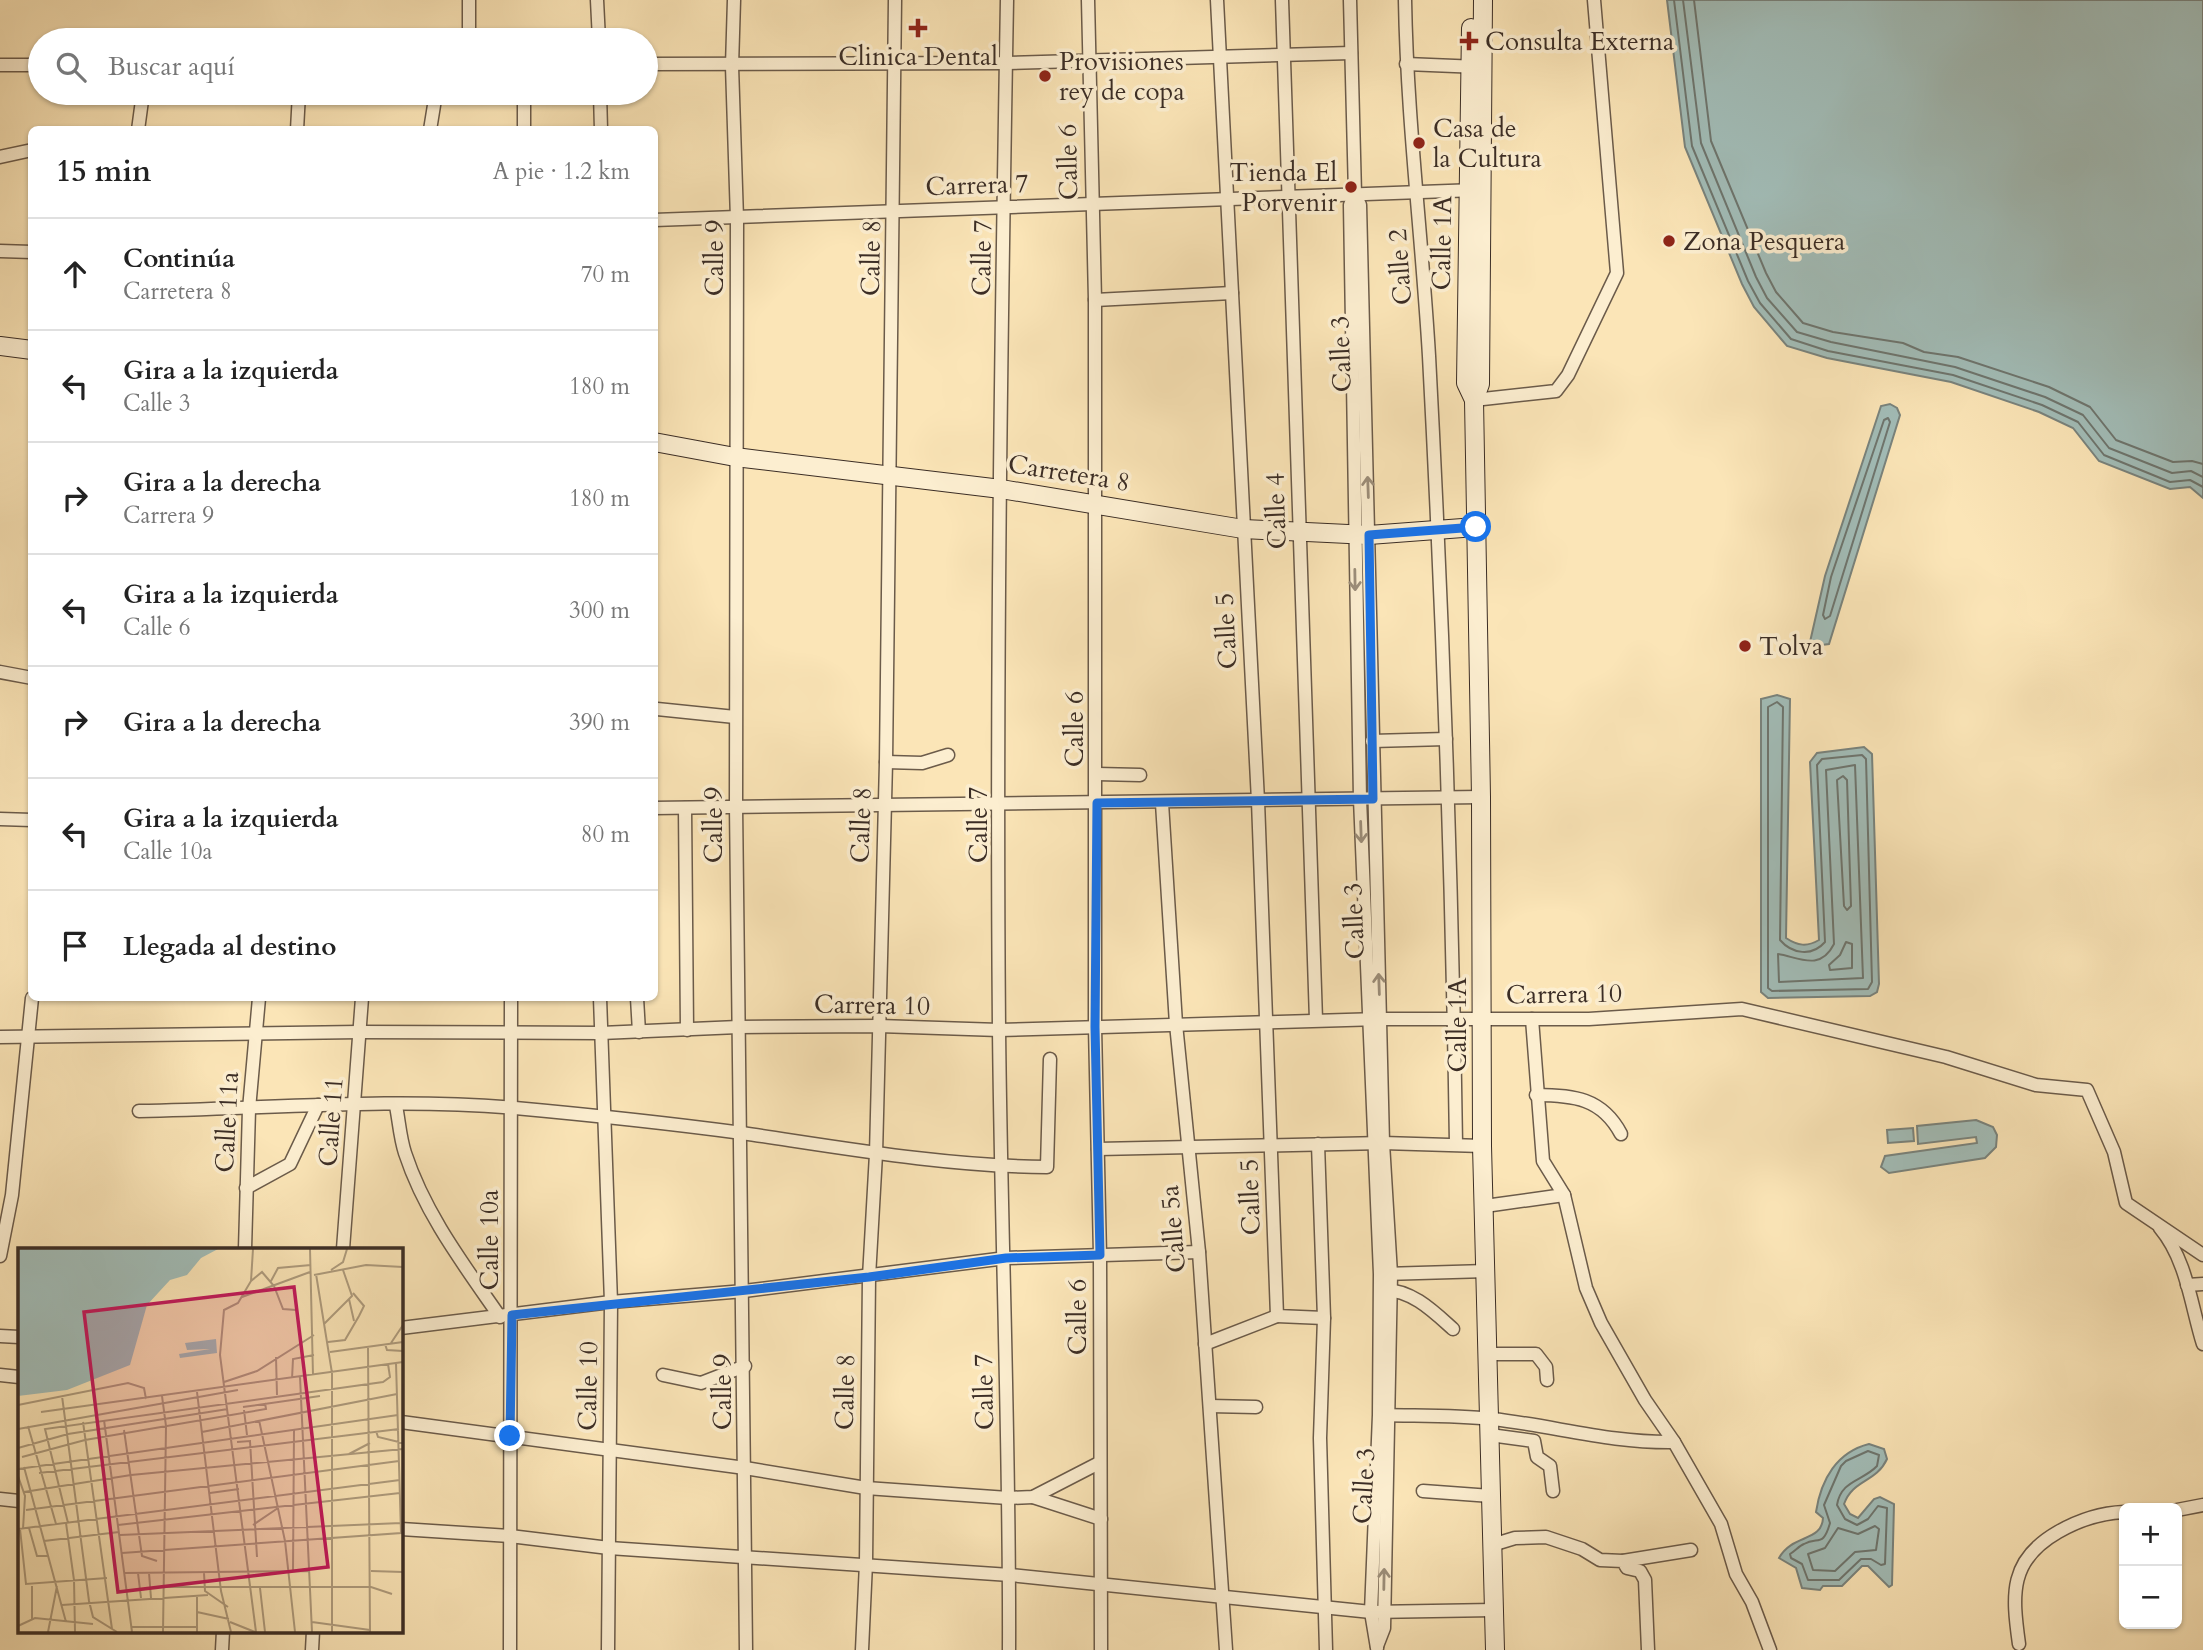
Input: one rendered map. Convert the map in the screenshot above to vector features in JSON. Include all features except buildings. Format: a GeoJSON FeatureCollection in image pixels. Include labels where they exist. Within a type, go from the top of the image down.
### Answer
{"type":"FeatureCollection","features":[{"type":"Feature","properties":{"kind":"street"},"geometry":{"type":"LineString","coordinates":[[469,0],[469,28]]}},
{"type":"Feature","properties":{"kind":"street"},"geometry":{"type":"LineString","coordinates":[[597,0],[598,28]]}},
{"type":"Feature","properties":{"kind":"street","name":"Calle 9"},"geometry":{"type":"LineString","coordinates":[[734,0],[732,66],[737,219],[735,717],[745,1366],[746,1650]]}},
{"type":"Feature","properties":{"kind":"street","name":"Calle 8"},"geometry":{"type":"LineString","coordinates":[[862,1650],[866,1563],[869,1277],[876,1154],[886,762],[895,211],[895,0]]}},
{"type":"Feature","properties":{"kind":"street","name":"Calle 7"},"geometry":{"type":"LineString","coordinates":[[1007,0],[1001,489],[999,1030],[1006,1258],[1009,1650]]}},
{"type":"Feature","properties":{"kind":"street","name":"Calle 6"},"geometry":{"type":"LineString","coordinates":[[1088,0],[1095,300],[1095,1027],[1100,1255],[1101,1650]]}},
{"type":"Feature","properties":{"kind":"street","name":"Calle 5"},"geometry":{"type":"LineString","coordinates":[[1217,0],[1258,801],[1277,1315]]}},
{"type":"Feature","properties":{"kind":"street","name":"Calle 4"},"geometry":{"type":"LineString","coordinates":[[1282,0],[1317,1020]]}},
{"type":"Feature","properties":{"kind":"street","name":"Calle 3"},"geometry":{"type":"LineString","coordinates":[[1350,0],[1355,194],[1360,205],[1361,535],[1366,799],[1386,1274],[1385,1415],[1378,1612],[1384,1628],[1377,1648]]}},
{"type":"Feature","properties":{"kind":"street","name":"Calle 2"},"geometry":{"type":"LineString","coordinates":[[1405,0],[1406,64],[1418,191],[1449,797],[1456,1144]]}},
{"type":"Feature","properties":{"kind":"street","name":"Calle 1A"},"geometry":{"type":"LineString","coordinates":[[1471,0],[1476,67],[1475,190],[1466,383],[1474,400],[1481,797],[1482,1146],[1495,1650]]}},
{"type":"Feature","properties":{"kind":"street","name":"Calle 1A"},"geometry":{"type":"LineString","coordinates":[[1476,67],[1483,0]]}},
{"type":"Feature","properties":{"kind":"street"},"geometry":{"type":"LineString","coordinates":[[1474,400],[1556,391],[1617,273],[1594,0]]}},
{"type":"Feature","properties":{"kind":"street"},"geometry":{"type":"LineString","coordinates":[[658,64],[1006,63],[1351,53]]}},
{"type":"Feature","properties":{"kind":"street"},"geometry":{"type":"LineString","coordinates":[[1406,64],[1476,67]]}},
{"type":"Feature","properties":{"kind":"street"},"geometry":{"type":"LineString","coordinates":[[0,65],[28,65]]}},
{"type":"Feature","properties":{"kind":"street"},"geometry":{"type":"LineString","coordinates":[[139,126],[141,105]]}},
{"type":"Feature","properties":{"kind":"street"},"geometry":{"type":"LineString","coordinates":[[297,126],[298,105]]}},
{"type":"Feature","properties":{"kind":"street"},"geometry":{"type":"LineString","coordinates":[[431,126],[434,105]]}},
{"type":"Feature","properties":{"kind":"street"},"geometry":{"type":"LineString","coordinates":[[524,105],[524,126]]}},
{"type":"Feature","properties":{"kind":"street"},"geometry":{"type":"LineString","coordinates":[[600,105],[601,126]]}},
{"type":"Feature","properties":{"kind":"street"},"geometry":{"type":"LineString","coordinates":[[0,157],[28,151]]}},
{"type":"Feature","properties":{"kind":"street","name":"Carrera 7"},"geometry":{"type":"LineString","coordinates":[[658,220],[1475,190]]}},
{"type":"Feature","properties":{"kind":"street"},"geometry":{"type":"LineString","coordinates":[[0,251],[28,252]]}},
{"type":"Feature","properties":{"kind":"street"},"geometry":{"type":"LineString","coordinates":[[1095,300],[1232,293]]}},
{"type":"Feature","properties":{"kind":"street"},"geometry":{"type":"LineString","coordinates":[[0,346],[28,350]]}},
{"type":"Feature","properties":{"kind":"street","name":"Carretera 8"},"geometry":{"type":"LineString","coordinates":[[658,443],[735,457],[1001,489],[1243,528],[1300,534],[1361,535],[1476,527]]}},
{"type":"Feature","properties":{"kind":"street","name":"Calle 3"},"geometry":{"type":"LineString","coordinates":[[1361,535],[1372,741],[1366,799]]}},
{"type":"Feature","properties":{"kind":"street"},"geometry":{"type":"LineString","coordinates":[[0,672],[28,677]]}},
{"type":"Feature","properties":{"kind":"street"},"geometry":{"type":"LineString","coordinates":[[658,709],[735,717]]}},
{"type":"Feature","properties":{"kind":"street"},"geometry":{"type":"LineString","coordinates":[[1372,741],[1446,739]]}},
{"type":"Feature","properties":{"kind":"street"},"geometry":{"type":"LineString","coordinates":[[886,762],[922,763],[948,755]]}},
{"type":"Feature","properties":{"kind":"street"},"geometry":{"type":"LineString","coordinates":[[1097,774],[1140,775]]}},
{"type":"Feature","properties":{"kind":"street"},"geometry":{"type":"LineString","coordinates":[[658,808],[1001,801],[1162,803],[1481,797]]}},
{"type":"Feature","properties":{"kind":"street","name":"Calle 5a"},"geometry":{"type":"LineString","coordinates":[[1162,803],[1176,1024],[1199,1252],[1226,1650]]}},
{"type":"Feature","properties":{"kind":"street"},"geometry":{"type":"LineString","coordinates":[[685,808],[687,1030]]}},
{"type":"Feature","properties":{"kind":"street"},"geometry":{"type":"LineString","coordinates":[[0,819],[28,820]]}},
{"type":"Feature","properties":{"kind":"street"},"geometry":{"type":"LineString","coordinates":[[0,1256],[12,1195],[32,1001]]}},
{"type":"Feature","properties":{"kind":"street","name":"Calle 11a"},"geometry":{"type":"LineString","coordinates":[[245,1248],[249,1109],[259,1001]]}},
{"type":"Feature","properties":{"kind":"street","name":"Calle 11"},"geometry":{"type":"LineString","coordinates":[[343,1248],[362,1001]]}},
{"type":"Feature","properties":{"kind":"street","name":"Calle 10a"},"geometry":{"type":"LineString","coordinates":[[510,1650],[510,1436],[506,1316],[511,1001]]}},
{"type":"Feature","properties":{"kind":"street","name":"Calle 10"},"geometry":{"type":"LineString","coordinates":[[600,1001],[611,1302],[608,1650]]}},
{"type":"Feature","properties":{"kind":"street"},"geometry":{"type":"LineString","coordinates":[[637,1001],[639,1032]]}},
{"type":"Feature","properties":{"kind":"street","name":"Carrera 10"},"geometry":{"type":"LineString","coordinates":[[0,1037],[359,1032],[601,1034],[738,1027],[879,1026],[999,1030],[1454,1017],[1597,1019],[1742,1009],[1945,1057],[2036,1085],[2087,1090],[2114,1152],[2126,1203],[2154,1221]]}},
{"type":"Feature","properties":{"kind":"street"},"geometry":{"type":"LineString","coordinates":[[1532,1019],[1543,1161],[1564,1195],[1586,1288],[1601,1323],[1645,1400],[1674,1442],[1721,1524],[1737,1574],[1752,1602],[1770,1650]]}},
{"type":"Feature","properties":{"kind":"street"},"geometry":{"type":"LineString","coordinates":[[139,1111],[356,1103],[511,1108],[741,1133],[876,1154],[1004,1166],[1049,1165],[1051,1059]]}},
{"type":"Feature","properties":{"kind":"street"},"geometry":{"type":"LineString","coordinates":[[1536,1096],[1563,1095],[1585,1100],[1604,1109],[1621,1134]]}},
{"type":"Feature","properties":{"kind":"street"},"geometry":{"type":"LineString","coordinates":[[246,1188],[290,1164],[318,1105]]}},
{"type":"Feature","properties":{"kind":"street"},"geometry":{"type":"LineString","coordinates":[[396,1106],[404,1151],[438,1225],[506,1316]]}},
{"type":"Feature","properties":{"kind":"street"},"geometry":{"type":"LineString","coordinates":[[1098,1149],[1379,1143],[1482,1146]]}},
{"type":"Feature","properties":{"kind":"street"},"geometry":{"type":"LineString","coordinates":[[1318,1144],[1324,1318],[1320,1438],[1326,1650]]}},
{"type":"Feature","properties":{"kind":"street"},"geometry":{"type":"LineString","coordinates":[[1485,1206],[1564,1195]]}},
{"type":"Feature","properties":{"kind":"street"},"geometry":{"type":"LineString","coordinates":[[2154,1221],[2203,1255]]}},
{"type":"Feature","properties":{"kind":"street"},"geometry":{"type":"LineString","coordinates":[[2154,1221],[2167,1236],[2187,1285],[2203,1344]]}},
{"type":"Feature","properties":{"kind":"street"},"geometry":{"type":"LineString","coordinates":[[402,1328],[611,1302],[869,1277],[1006,1258],[1199,1252]]}},
{"type":"Feature","properties":{"kind":"street"},"geometry":{"type":"LineString","coordinates":[[1386,1274],[1487,1271]]}},
{"type":"Feature","properties":{"kind":"street"},"geometry":{"type":"LineString","coordinates":[[2187,1285],[2203,1284]]}},
{"type":"Feature","properties":{"kind":"street"},"geometry":{"type":"LineString","coordinates":[[1385,1290],[1430,1308],[1453,1329]]}},
{"type":"Feature","properties":{"kind":"street"},"geometry":{"type":"LineString","coordinates":[[1205,1344],[1277,1315],[1324,1318]]}},
{"type":"Feature","properties":{"kind":"street"},"geometry":{"type":"LineString","coordinates":[[0,1336],[18,1337]]}},
{"type":"Feature","properties":{"kind":"street"},"geometry":{"type":"LineString","coordinates":[[1489,1354],[1536,1354],[1546,1367],[1547,1380]]}},
{"type":"Feature","properties":{"kind":"street"},"geometry":{"type":"LineString","coordinates":[[663,1374],[701,1383],[745,1366]]}},
{"type":"Feature","properties":{"kind":"street"},"geometry":{"type":"LineString","coordinates":[[0,1375],[18,1377]]}},
{"type":"Feature","properties":{"kind":"street"},"geometry":{"type":"LineString","coordinates":[[1210,1406],[1256,1408]]}},
{"type":"Feature","properties":{"kind":"street"},"geometry":{"type":"LineString","coordinates":[[1385,1415],[1636,1443],[1674,1442]]}},
{"type":"Feature","properties":{"kind":"street"},"geometry":{"type":"LineString","coordinates":[[402,1422],[745,1468],[866,1488],[1008,1498],[1033,1497],[1101,1518]]}},
{"type":"Feature","properties":{"kind":"street"},"geometry":{"type":"LineString","coordinates":[[1490,1427],[1535,1442],[1537,1457],[1550,1466],[1553,1491]]}},
{"type":"Feature","properties":{"kind":"street"},"geometry":{"type":"LineString","coordinates":[[1033,1497],[1099,1463]]}},
{"type":"Feature","properties":{"kind":"street"},"geometry":{"type":"LineString","coordinates":[[1423,1491],[1491,1496]]}},
{"type":"Feature","properties":{"kind":"street"},"geometry":{"type":"LineString","coordinates":[[0,1499],[18,1501]]}},
{"type":"Feature","properties":{"kind":"street"},"geometry":{"type":"LineString","coordinates":[[2182,1509],[2203,1505]]}},
{"type":"Feature","properties":{"kind":"street"},"geometry":{"type":"LineString","coordinates":[[2019,1644],[2016,1589],[2026,1555],[2049,1537],[2083,1520],[2097,1514],[2119,1512]]}},
{"type":"Feature","properties":{"kind":"street"},"geometry":{"type":"LineString","coordinates":[[402,1529],[510,1536],[609,1548],[866,1563],[1010,1575],[1378,1612],[1494,1610]]}},
{"type":"Feature","properties":{"kind":"street"},"geometry":{"type":"LineString","coordinates":[[1492,1545],[1515,1538],[1546,1537],[1582,1549],[1600,1560],[1623,1561],[1690,1550]]}},
{"type":"Feature","properties":{"kind":"street"},"geometry":{"type":"LineString","coordinates":[[1623,1561],[1627,1568],[1644,1574],[1648,1650]]}},
{"type":"Feature","properties":{"kind":"street"},"geometry":{"type":"LineString","coordinates":[[222,1650],[223,1632]]}},
{"type":"Feature","properties":{"kind":"street"},"geometry":{"type":"LineString","coordinates":[[312,1650],[313,1632]]}},
{"type":"Feature","properties":{"kind":"water"},"geometry":{"type":"Polygon","coordinates":[[[1667,0],[2203,0],[2203,498],[2190,487],[2170,489],[2099,461],[2073,428],[2039,412],[1951,382],[1827,358],[1787,346],[1754,307],[1742,284],[1685,147],[1667,0]]]}},
{"type":"Feature","properties":{"kind":"water"},"geometry":{"type":"Polygon","coordinates":[[[1890,404],[1897,408],[1900,415],[1829,644],[1814,646],[1810,642],[1825,576],[1881,406],[1890,404]]]}},
{"type":"Feature","properties":{"kind":"water"},"geometry":{"type":"Polygon","coordinates":[[[1777,695],[1790,699],[1786,938],[1795,943],[1806,945],[1819,940],[1810,762],[1817,753],[1864,747],[1872,754],[1879,984],[1877,992],[1870,996],[1768,998],[1761,992],[1761,699],[1777,695]]]}},
{"type":"Feature","properties":{"kind":"water"},"geometry":{"type":"Polygon","coordinates":[[[1976,1120],[1993,1127],[1997,1135],[1996,1147],[1985,1158],[1889,1173],[1881,1167],[1885,1156],[1977,1143],[1976,1137],[1918,1144],[1917,1126],[1976,1120]]]}},
{"type":"Feature","properties":{"kind":"water"},"geometry":{"type":"Polygon","coordinates":[[[1913,1128],[1914,1141],[1888,1143],[1887,1130],[1913,1128]]]}},
{"type":"Feature","properties":{"kind":"water"},"geometry":{"type":"Polygon","coordinates":[[[1869,1444],[1884,1449],[1887,1459],[1877,1473],[1853,1490],[1844,1504],[1850,1514],[1858,1518],[1874,1499],[1880,1497],[1894,1504],[1892,1585],[1889,1587],[1868,1566],[1862,1566],[1842,1586],[1823,1586],[1820,1590],[1802,1588],[1796,1568],[1779,1558],[1791,1545],[1818,1531],[1823,1518],[1816,1512],[1818,1500],[1832,1469],[1848,1453],[1869,1444]]]}},
{"type":"Feature","properties":{"kind":"place","name":"Clinica Dental"},"geometry":{"type":"Point","coordinates":[918,28]}},
{"type":"Feature","properties":{"kind":"place","name":"Consulta Externa"},"geometry":{"type":"Point","coordinates":[1469,41]}},
{"type":"Feature","properties":{"kind":"place","name":"Provisiones rey de copa"},"geometry":{"type":"Point","coordinates":[1045,76]}},
{"type":"Feature","properties":{"kind":"place","name":"Casa de la Cultura"},"geometry":{"type":"Point","coordinates":[1419,143]}},
{"type":"Feature","properties":{"kind":"place","name":"Tienda El Porvenir"},"geometry":{"type":"Point","coordinates":[1351,187]}},
{"type":"Feature","properties":{"kind":"place","name":"Zona Pesquera"},"geometry":{"type":"Point","coordinates":[1669,241]}},
{"type":"Feature","properties":{"kind":"place","name":"Tolva"},"geometry":{"type":"Point","coordinates":[1745,646]}},
{"type":"Feature","properties":{"kind":"route"},"geometry":{"type":"LineString","coordinates":[[510,1436],[512,1315],[611,1302],[869,1277],[1006,1258],[1100,1255],[1095,1027],[1097,803],[1373,799],[1369,535],[1476,527]]}}]}
